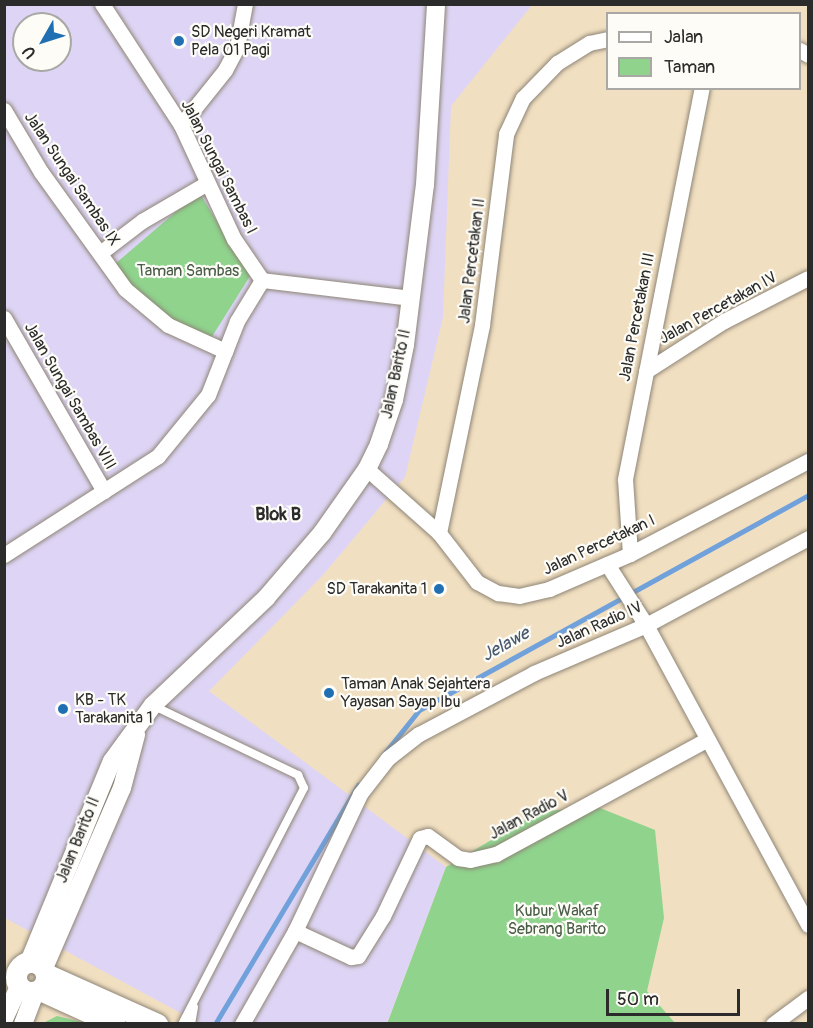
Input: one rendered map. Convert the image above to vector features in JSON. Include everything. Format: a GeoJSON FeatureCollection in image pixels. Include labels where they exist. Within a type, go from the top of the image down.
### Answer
{"type":"FeatureCollection","features":[{"type":"Feature","properties":{"kind":"main road"},"geometry":{"type":"LineString","coordinates":[[30,975],[115,1023]]}},
{"type":"Feature","properties":{"kind":"main road"},"geometry":{"type":"LineString","coordinates":[[30,975],[157,1023]]}},
{"type":"Feature","properties":{"kind":"street","name":"Jalan Sungai Sambas I"},"geometry":{"type":"LineString","coordinates":[[102,4],[181,125],[234,239],[262,280]]}},
{"type":"Feature","properties":{"kind":"street"},"geometry":{"type":"LineString","coordinates":[[181,125],[225,70],[237,47],[245,4]]}},
{"type":"Feature","properties":{"kind":"street","name":"Jalan Barito II"},"geometry":{"type":"LineString","coordinates":[[30,975],[122,788],[139,725],[153,705],[266,598],[322,533],[367,469],[394,400],[410,298],[424,185],[436,4]]}},
{"type":"Feature","properties":{"kind":"street"},"geometry":{"type":"LineString","coordinates":[[434,37],[447,4]]}},
{"type":"Feature","properties":{"kind":"street","name":"Jalan Percetakan II"},"geometry":{"type":"LineString","coordinates":[[439,533],[482,325],[506,134],[523,98],[557,63],[589,44],[606,40]]}},
{"type":"Feature","properties":{"kind":"street","name":"Jalan Percetakan III"},"geometry":{"type":"LineString","coordinates":[[630,554],[625,479],[702,90]]}},
{"type":"Feature","properties":{"kind":"street","name":"Jalan Sungai Sambas IX"},"geometry":{"type":"LineString","coordinates":[[4,110],[41,172],[138,303],[168,325],[225,351]]}},
{"type":"Feature","properties":{"kind":"street"},"geometry":{"type":"LineString","coordinates":[[100,253],[142,221],[207,183]]}},
{"type":"Feature","properties":{"kind":"street","name":"Jalan Percetakan IV"},"geometry":{"type":"LineString","coordinates":[[646,371],[724,321],[808,278]]}},
{"type":"Feature","properties":{"kind":"street"},"geometry":{"type":"LineString","coordinates":[[4,555],[158,456],[185,426],[208,395],[237,321],[262,280],[410,298]]}},
{"type":"Feature","properties":{"kind":"street","name":"Jalan Sungai Sambas VIII"},"geometry":{"type":"LineString","coordinates":[[4,318],[104,491]]}},
{"type":"Feature","properties":{"kind":"street","name":"Jalan Percetakan I"},"geometry":{"type":"LineString","coordinates":[[367,469],[439,533],[477,582],[498,593],[519,596],[549,589],[630,554],[808,461]]}},
{"type":"Feature","properties":{"kind":"street","name":"Jalan Radio IV"},"geometry":{"type":"LineString","coordinates":[[242,1023],[295,931],[360,794],[388,759],[419,734],[534,673],[808,538]]}},
{"type":"Feature","properties":{"kind":"street"},"geometry":{"type":"LineString","coordinates":[[607,564],[642,620],[808,924]]}},
{"type":"Feature","properties":{"kind":"street","name":"Jalan Radio V"},"geometry":{"type":"LineString","coordinates":[[295,931],[351,957],[358,956],[383,916],[420,838],[428,836],[459,858],[470,861],[496,854],[706,740]]}},
{"type":"Feature","properties":{"kind":"street"},"geometry":{"type":"LineString","coordinates":[[4,1019],[30,975]]}},
{"type":"Feature","properties":{"kind":"street"},"geometry":{"type":"LineString","coordinates":[[23,1023],[30,975]]}},
{"type":"Feature","properties":{"kind":"street"},"geometry":{"type":"LineString","coordinates":[[773,1023],[808,998]]}},
{"type":"Feature","properties":{"kind":"lane"},"geometry":{"type":"LineString","coordinates":[[153,705],[298,775],[304,788],[194,1007],[182,1023]]}},
{"type":"Feature","properties":{"kind":"lane"},"geometry":{"type":"LineString","coordinates":[[191,1023],[194,1007]]}},
{"type":"Feature","properties":{"kind":"shaded area"},"geometry":{"type":"Polygon","coordinates":[[[4,5],[532,5],[451,106],[443,317],[405,477],[323,575],[209,691],[446,867],[387,1023],[199,1023],[5,918],[4,5]]]}},
{"type":"Feature","properties":{"kind":"green space","name":"Taman Sambas"},"geometry":{"type":"Polygon","coordinates":[[[199,192],[250,276],[208,343],[164,317],[141,297],[115,264],[199,192]]]}},
{"type":"Feature","properties":{"kind":"green space","name":"Kubur Wakaf Sebrang Barito"},"geometry":{"type":"Polygon","coordinates":[[[595,806],[655,830],[664,918],[647,991],[675,1023],[387,1024],[446,867],[538,812],[595,806]]]}},
{"type":"Feature","properties":{"kind":"green space"},"geometry":{"type":"Polygon","coordinates":[[[57,1016],[86,1023],[43,1023],[57,1016]]]}},
{"type":"Feature","properties":{"kind":"waterway","name":"Jelawe"},"geometry":{"type":"LineString","coordinates":[[383,755],[419,710],[808,495]]}},
{"type":"Feature","properties":{"kind":"waterway","name":"Jelawe"},"geometry":{"type":"LineString","coordinates":[[215,1024],[358,785]]}},
{"type":"Feature","properties":{"kind":"place","name":"SD Negeri Kramat Pela 01 Pagi"},"geometry":{"type":"Point","coordinates":[179,41]}},
{"type":"Feature","properties":{"kind":"place","name":"SD Tarakanita 1"},"geometry":{"type":"Point","coordinates":[439,589]}},
{"type":"Feature","properties":{"kind":"place","name":"Taman Anak Sejahtera Yayasan Sayap Ibu"},"geometry":{"type":"Point","coordinates":[329,693]}},
{"type":"Feature","properties":{"kind":"place","name":"KB - TK Tarakanita 1"},"geometry":{"type":"Point","coordinates":[63,709]}},
{"type":"Feature","properties":{"kind":"district","name":"Blok B"},"geometry":{"type":"Point","coordinates":[278,515]}}]}
